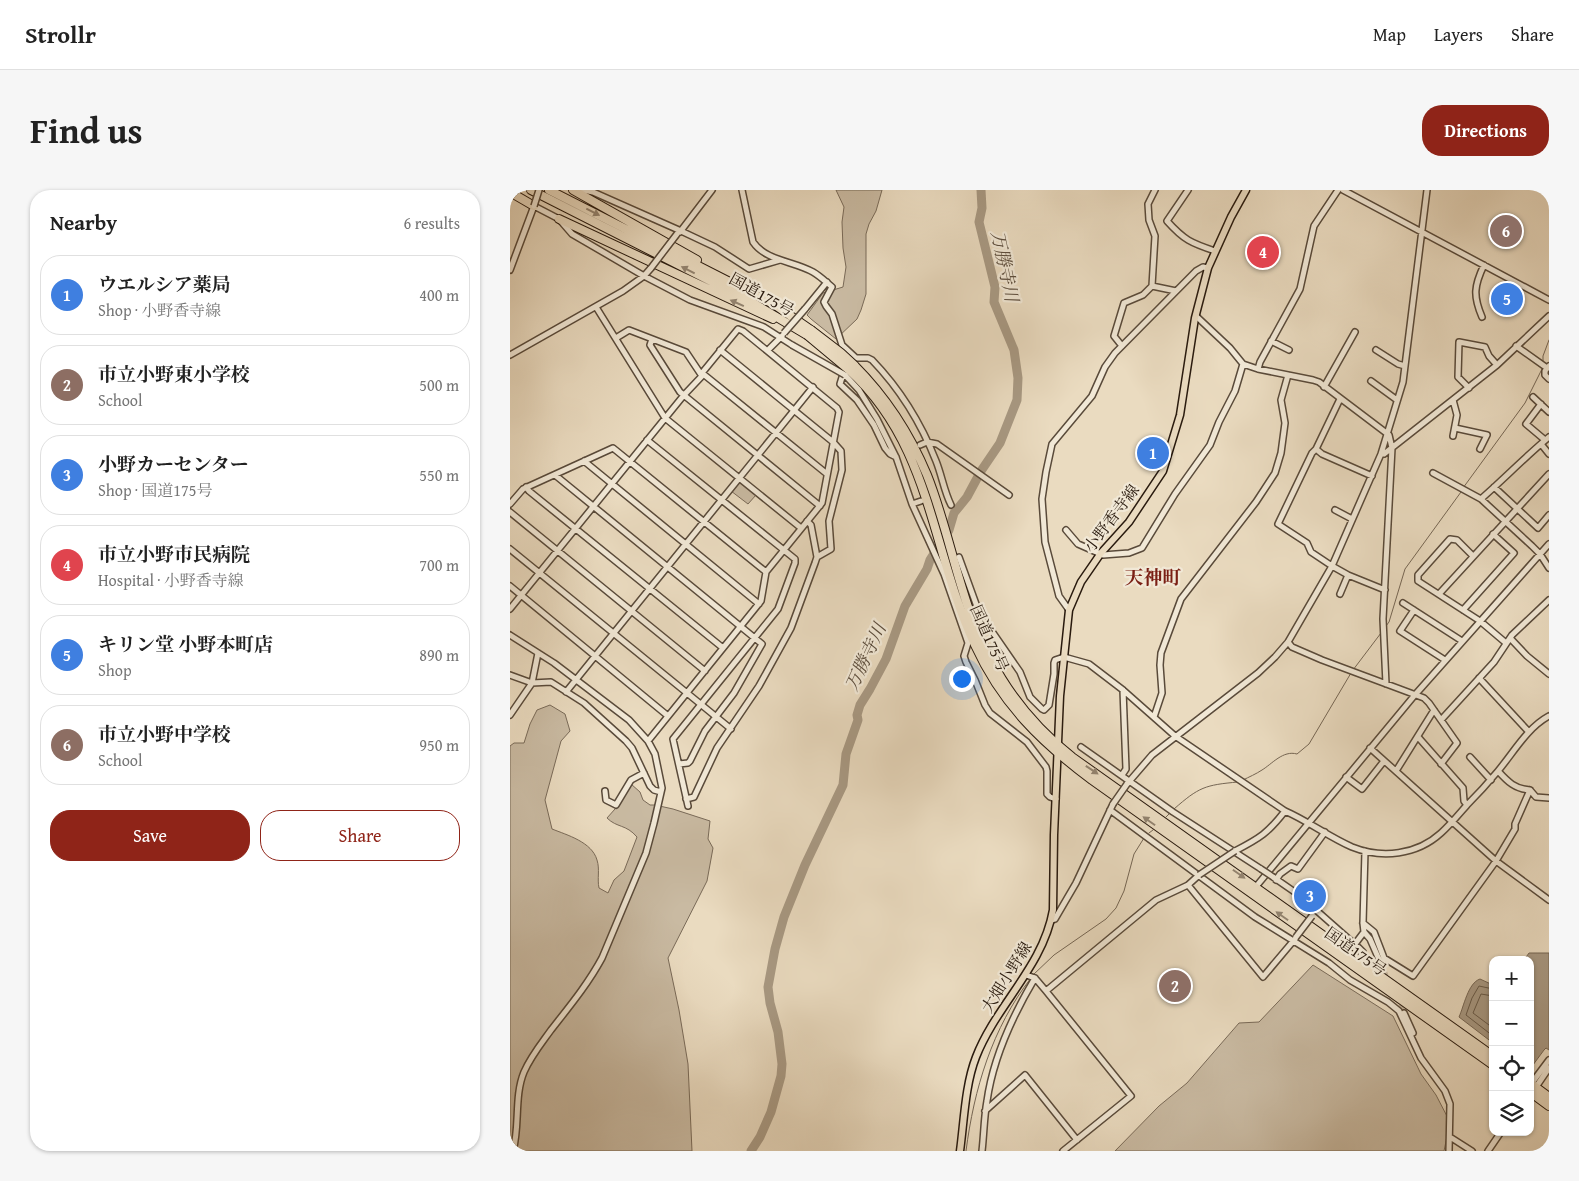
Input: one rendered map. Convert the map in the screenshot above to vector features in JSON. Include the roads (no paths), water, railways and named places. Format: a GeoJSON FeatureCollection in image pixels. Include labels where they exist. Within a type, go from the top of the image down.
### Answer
{"type":"FeatureCollection","features":[{"type":"Feature","properties":{"kind":"highway","name":"国道175号"},"geometry":{"type":"LineString","coordinates":[[531,190],[748,300],[798,329],[809,332]]}},
{"type":"Feature","properties":{"kind":"highway","name":"国道175号"},"geometry":{"type":"LineString","coordinates":[[549,190],[790,314],[809,332],[841,353],[899,434],[921,482],[954,588],[995,683],[1025,723],[1058,750],[1251,894],[1489,1062]]}},
{"type":"Feature","properties":{"kind":"highway"},"geometry":{"type":"LineString","coordinates":[[573,190],[656,238],[774,300],[790,314]]}},
{"type":"Feature","properties":{"kind":"highway"},"geometry":{"type":"LineString","coordinates":[[510,192],[534,206]]}},
{"type":"Feature","properties":{"kind":"highway"},"geometry":{"type":"LineString","coordinates":[[558,219],[721,296],[798,329]]}},
{"type":"Feature","properties":{"kind":"highway","name":"国道175号"},"geometry":{"type":"LineString","coordinates":[[851,367],[874,385],[884,398],[904,431],[927,476],[978,643]]}},
{"type":"Feature","properties":{"kind":"highway","name":"国道175号"},"geometry":{"type":"LineString","coordinates":[[1058,750],[1256,887],[1489,1053]]}},
{"type":"Feature","properties":{"kind":"highway"},"geometry":{"type":"LineString","coordinates":[[1534,1089],[1549,1097]]}},
{"type":"Feature","properties":{"kind":"highway"},"geometry":{"type":"LineString","coordinates":[[1534,1090],[1549,1106]]}},
{"type":"Feature","properties":{"kind":"main road","name":"小野香寺線"},"geometry":{"type":"LineString","coordinates":[[1058,750],[1060,696],[1069,610],[1081,582],[1101,553],[1129,522],[1162,471],[1180,415],[1196,316],[1208,268],[1246,190]]}},
{"type":"Feature","properties":{"kind":"main road","name":"大畑小野線"},"geometry":{"type":"LineString","coordinates":[[960,1151],[969,1081],[976,1058],[995,1020],[1026,975],[1044,943],[1051,920],[1053,910],[1058,750]]}},
{"type":"Feature","properties":{"kind":"street"},"geometry":{"type":"LineString","coordinates":[[510,270],[539,190]]}},
{"type":"Feature","properties":{"kind":"street"},"geometry":{"type":"LineString","coordinates":[[584,190],[593,192],[715,247],[749,269],[780,260]]}},
{"type":"Feature","properties":{"kind":"street"},"geometry":{"type":"LineString","coordinates":[[510,355],[596,307],[644,276],[712,190]]}},
{"type":"Feature","properties":{"kind":"street"},"geometry":{"type":"LineString","coordinates":[[742,190],[753,242],[761,251],[813,272],[832,287],[824,302],[832,314],[859,390],[877,419],[896,457],[912,504],[944,574],[968,643],[964,656],[966,662],[990,713],[1021,736],[1035,753],[1047,771],[1047,794],[1056,799]]}},
{"type":"Feature","properties":{"kind":"street"},"geometry":{"type":"LineString","coordinates":[[1122,346],[1114,336],[1124,303],[1143,295],[1152,286],[1155,236],[1149,220],[1148,204],[1155,190]]}},
{"type":"Feature","properties":{"kind":"street"},"geometry":{"type":"LineString","coordinates":[[1188,190],[1166,221],[1180,236],[1195,244],[1216,251]]}},
{"type":"Feature","properties":{"kind":"street"},"geometry":{"type":"LineString","coordinates":[[1258,369],[1271,341],[1300,289],[1314,226],[1338,190]]}},
{"type":"Feature","properties":{"kind":"street"},"geometry":{"type":"LineString","coordinates":[[1343,190],[1549,300]]}},
{"type":"Feature","properties":{"kind":"street"},"geometry":{"type":"LineString","coordinates":[[1051,920],[1055,919],[1076,883],[1113,804],[1128,782],[1152,755],[1258,673],[1275,657],[1288,642],[1332,566],[1381,454],[1397,400],[1405,366],[1427,190]]}},
{"type":"Feature","properties":{"kind":"street"},"geometry":{"type":"LineString","coordinates":[[534,206],[558,219],[572,234],[644,276],[690,300],[764,327],[782,336],[792,345],[851,367]]}},
{"type":"Feature","properties":{"kind":"street"},"geometry":{"type":"LineString","coordinates":[[1482,317],[1476,302],[1476,282],[1484,265]]}},
{"type":"Feature","properties":{"kind":"street"},"geometry":{"type":"LineString","coordinates":[[1069,610],[1059,596],[1045,542],[1042,499],[1052,444],[1092,396],[1105,367],[1122,346],[1196,271],[1203,266],[1208,268]]}},
{"type":"Feature","properties":{"kind":"street"},"geometry":{"type":"LineString","coordinates":[[768,350],[827,282]]}},
{"type":"Feature","properties":{"kind":"street"},"geometry":{"type":"LineString","coordinates":[[1152,286],[1176,291]]}},
{"type":"Feature","properties":{"kind":"street"},"geometry":{"type":"LineString","coordinates":[[596,307],[665,418],[801,528]]}},
{"type":"Feature","properties":{"kind":"street"},"geometry":{"type":"LineString","coordinates":[[1196,316],[1230,348],[1243,364],[1258,369],[1313,380],[1324,386],[1390,435],[1392,448],[1384,619],[1386,684]]}},
{"type":"Feature","properties":{"kind":"street"},"geometry":{"type":"LineString","coordinates":[[1381,454],[1392,448],[1497,365],[1549,316]]}},
{"type":"Feature","properties":{"kind":"street"},"geometry":{"type":"LineString","coordinates":[[510,609],[738,329],[768,350],[838,408],[839,412],[822,503],[766,572],[759,604],[648,741]]}},
{"type":"Feature","properties":{"kind":"street"},"geometry":{"type":"LineString","coordinates":[[616,338],[629,330],[686,352],[702,374],[827,474]]}},
{"type":"Feature","properties":{"kind":"street"},"geometry":{"type":"LineString","coordinates":[[1324,386],[1355,332]]}},
{"type":"Feature","properties":{"kind":"street"},"geometry":{"type":"LineString","coordinates":[[652,339],[650,345],[680,392],[820,506]]}},
{"type":"Feature","properties":{"kind":"street"},"geometry":{"type":"LineString","coordinates":[[1271,341],[1289,350]]}},
{"type":"Feature","properties":{"kind":"street"},"geometry":{"type":"LineString","coordinates":[[1469,388],[1458,376],[1459,342],[1485,347],[1489,356],[1497,365]]}},
{"type":"Feature","properties":{"kind":"street"},"geometry":{"type":"LineString","coordinates":[[1516,346],[1548,367],[1545,375],[1549,379]]}},
{"type":"Feature","properties":{"kind":"street"},"geometry":{"type":"LineString","coordinates":[[720,350],[833,442],[841,451],[842,470],[829,522],[831,549],[816,557]]}},
{"type":"Feature","properties":{"kind":"street"},"geometry":{"type":"LineString","coordinates":[[1376,350],[1398,364],[1405,366]]}},
{"type":"Feature","properties":{"kind":"street"},"geometry":{"type":"LineString","coordinates":[[896,457],[890,454],[857,400],[840,384],[844,371],[868,358],[885,373],[910,407],[942,476],[942,493],[951,505]]}},
{"type":"Feature","properties":{"kind":"street"},"geometry":{"type":"LineString","coordinates":[[1066,530],[1078,544],[1103,555],[1130,553],[1142,548],[1175,494],[1210,445],[1235,391],[1243,364]]}},
{"type":"Feature","properties":{"kind":"street"},"geometry":{"type":"LineString","coordinates":[[1154,717],[1162,693],[1161,654],[1181,599],[1256,502],[1275,473],[1281,453],[1285,423],[1281,400],[1288,375]]}},
{"type":"Feature","properties":{"kind":"street"},"geometry":{"type":"LineString","coordinates":[[1371,382],[1397,400]]}},
{"type":"Feature","properties":{"kind":"street"},"geometry":{"type":"LineString","coordinates":[[566,692],[813,387]]}},
{"type":"Feature","properties":{"kind":"street"},"geometry":{"type":"LineString","coordinates":[[1533,397],[1549,412]]}},
{"type":"Feature","properties":{"kind":"street"},"geometry":{"type":"LineString","coordinates":[[1340,399],[1278,524],[1307,543],[1311,552],[1332,566],[1348,575],[1385,590]]}},
{"type":"Feature","properties":{"kind":"street"},"geometry":{"type":"LineString","coordinates":[[1453,400],[1457,415],[1453,436]]}},
{"type":"Feature","properties":{"kind":"street"},"geometry":{"type":"LineString","coordinates":[[1541,404],[1526,424],[1545,441],[1549,454]]}},
{"type":"Feature","properties":{"kind":"street"},"geometry":{"type":"LineString","coordinates":[[1454,428],[1487,435],[1480,449]]}},
{"type":"Feature","properties":{"kind":"street"},"geometry":{"type":"LineString","coordinates":[[647,440],[795,559],[778,609],[673,739],[688,806]]}},
{"type":"Feature","properties":{"kind":"street"},"geometry":{"type":"LineString","coordinates":[[1481,499],[1520,461],[1545,441]]}},
{"type":"Feature","properties":{"kind":"street"},"geometry":{"type":"LineString","coordinates":[[920,445],[927,442],[937,444],[1009,495]]}},
{"type":"Feature","properties":{"kind":"street"},"geometry":{"type":"LineString","coordinates":[[510,504],[526,487],[613,448],[766,572]]}},
{"type":"Feature","properties":{"kind":"street"},"geometry":{"type":"LineString","coordinates":[[1316,450],[1372,476]]}},
{"type":"Feature","properties":{"kind":"street"},"geometry":{"type":"LineString","coordinates":[[896,457],[902,454]]}},
{"type":"Feature","properties":{"kind":"street"},"geometry":{"type":"LineString","coordinates":[[584,461],[759,604]]}},
{"type":"Feature","properties":{"kind":"street"},"geometry":{"type":"LineString","coordinates":[[1433,472],[1481,499],[1540,554],[1549,568]]}},
{"type":"Feature","properties":{"kind":"street"},"geometry":{"type":"LineString","coordinates":[[555,474],[762,644],[734,693],[705,730],[690,761],[679,764]]}},
{"type":"Feature","properties":{"kind":"street"},"geometry":{"type":"LineString","coordinates":[[1438,594],[1549,474]]}},
{"type":"Feature","properties":{"kind":"street"},"geometry":{"type":"LineString","coordinates":[[526,487],[723,648]]}},
{"type":"Feature","properties":{"kind":"street"},"geometry":{"type":"LineString","coordinates":[[1494,487],[1538,528],[1549,516]]}},
{"type":"Feature","properties":{"kind":"street"},"geometry":{"type":"LineString","coordinates":[[912,504],[921,501]]}},
{"type":"Feature","properties":{"kind":"street"},"geometry":{"type":"LineString","coordinates":[[1335,510],[1352,519]]}},
{"type":"Feature","properties":{"kind":"street"},"geometry":{"type":"LineString","coordinates":[[510,512],[705,671]]}},
{"type":"Feature","properties":{"kind":"street"},"geometry":{"type":"LineString","coordinates":[[686,799],[694,797],[717,748],[759,686],[786,638],[816,557],[811,525],[808,521]]}},
{"type":"Feature","properties":{"kind":"street"},"geometry":{"type":"LineString","coordinates":[[1463,610],[1514,553],[1493,534]]}},
{"type":"Feature","properties":{"kind":"street"},"geometry":{"type":"LineString","coordinates":[[1473,556],[1457,540],[1450,539],[1418,575],[1418,581],[1480,621],[1506,643]]}},
{"type":"Feature","properties":{"kind":"street"},"geometry":{"type":"LineString","coordinates":[[1251,894],[1414,696],[1549,544]]}},
{"type":"Feature","properties":{"kind":"street"},"geometry":{"type":"LineString","coordinates":[[510,549],[731,729]]}},
{"type":"Feature","properties":{"kind":"street"},"geometry":{"type":"LineString","coordinates":[[959,557],[984,626],[990,630],[1020,672],[1030,697],[1042,709],[1044,710],[1049,705],[1054,663],[1058,659],[1064,657],[1089,664],[1123,690],[1176,736],[1285,811],[1351,846],[1365,851],[1385,854],[1409,851],[1424,845],[1440,834],[1491,780],[1529,732],[1549,716]]}},
{"type":"Feature","properties":{"kind":"street"},"geometry":{"type":"LineString","coordinates":[[1340,594],[1348,575]]}},
{"type":"Feature","properties":{"kind":"street"},"geometry":{"type":"LineString","coordinates":[[510,586],[668,716]]}},
{"type":"Feature","properties":{"kind":"street"},"geometry":{"type":"LineString","coordinates":[[1441,720],[1494,662],[1510,638],[1547,607],[1549,600]]}},
{"type":"Feature","properties":{"kind":"street"},"geometry":{"type":"LineString","coordinates":[[1403,603],[1462,641]]}},
{"type":"Feature","properties":{"kind":"street"},"geometry":{"type":"LineString","coordinates":[[1414,610],[1400,631],[1445,660]]}},
{"type":"Feature","properties":{"kind":"street"},"geometry":{"type":"LineString","coordinates":[[510,635],[538,653],[628,720],[648,741],[655,754],[661,779],[661,792],[646,853],[602,958],[592,975],[532,1056],[523,1074],[520,1085],[517,1138],[513,1151]]}},
{"type":"Feature","properties":{"kind":"street"},"geometry":{"type":"LineString","coordinates":[[1510,638],[1527,656],[1549,674]]}},
{"type":"Feature","properties":{"kind":"street"},"geometry":{"type":"LineString","coordinates":[[1288,642],[1292,647],[1322,660],[1414,696],[1424,698],[1457,743],[1442,764]]}},
{"type":"Feature","properties":{"kind":"street"},"geometry":{"type":"LineString","coordinates":[[510,715],[532,683],[538,653]]}},
{"type":"Feature","properties":{"kind":"street"},"geometry":{"type":"LineString","coordinates":[[510,676],[532,683],[551,682],[584,703],[626,741],[632,748],[650,786],[654,790],[661,792]]}},
{"type":"Feature","properties":{"kind":"street"},"geometry":{"type":"LineString","coordinates":[[1479,678],[1529,732]]}},
{"type":"Feature","properties":{"kind":"street"},"geometry":{"type":"LineString","coordinates":[[1122,775],[1126,769],[1123,690]]}},
{"type":"Feature","properties":{"kind":"street"},"geometry":{"type":"LineString","coordinates":[[1396,771],[1434,710]]}},
{"type":"Feature","properties":{"kind":"street"},"geometry":{"type":"LineString","coordinates":[[1418,737],[1463,788],[1464,801],[1467,805]]}},
{"type":"Feature","properties":{"kind":"street"},"geometry":{"type":"LineString","coordinates":[[1081,748],[1122,775],[1128,782],[1236,851],[1299,895],[1314,913],[1363,952],[1358,960]]}},
{"type":"Feature","properties":{"kind":"street"},"geometry":{"type":"LineString","coordinates":[[1370,748],[1496,861],[1549,900]]}},
{"type":"Feature","properties":{"kind":"street"},"geometry":{"type":"LineString","coordinates":[[1470,757],[1491,780]]}},
{"type":"Feature","properties":{"kind":"street"},"geometry":{"type":"LineString","coordinates":[[1346,777],[1362,790],[1384,761]]}},
{"type":"Feature","properties":{"kind":"street"},"geometry":{"type":"LineString","coordinates":[[1498,771],[1510,784],[1519,789],[1530,790],[1536,797],[1549,798]]}},
{"type":"Feature","properties":{"kind":"street"},"geometry":{"type":"LineString","coordinates":[[605,790],[606,800],[616,804],[631,780],[644,773]]}},
{"type":"Feature","properties":{"kind":"street"},"geometry":{"type":"LineString","coordinates":[[1363,923],[1374,932],[1384,958],[1413,976],[1496,861],[1515,830],[1515,824],[1530,790]]}},
{"type":"Feature","properties":{"kind":"street"},"geometry":{"type":"LineString","coordinates":[[1110,810],[1255,917],[1295,939],[1311,953],[1330,963],[1350,980],[1388,1002],[1399,1011],[1421,1058],[1445,1091],[1450,1104],[1449,1151]]}},
{"type":"Feature","properties":{"kind":"street"},"geometry":{"type":"LineString","coordinates":[[1046,991],[1156,900],[1188,885],[1236,851],[1259,839],[1270,830],[1285,811]]}},
{"type":"Feature","properties":{"kind":"street"},"geometry":{"type":"LineString","coordinates":[[1274,879],[1291,866],[1298,869],[1325,832]]}},
{"type":"Feature","properties":{"kind":"street"},"geometry":{"type":"LineString","coordinates":[[1365,851],[1364,932],[1370,939],[1381,964]]}},
{"type":"Feature","properties":{"kind":"street"},"geometry":{"type":"LineString","coordinates":[[1188,885],[1263,977],[1314,913]]}},
{"type":"Feature","properties":{"kind":"street"},"geometry":{"type":"LineString","coordinates":[[1355,944],[1364,932]]}},
{"type":"Feature","properties":{"kind":"street"},"geometry":{"type":"LineString","coordinates":[[1026,975],[1035,978],[1131,1096],[1063,1151]]}},
{"type":"Feature","properties":{"kind":"street"},"geometry":{"type":"LineString","coordinates":[[982,1151],[988,1094],[995,1067],[1011,1022],[1035,978]]}},
{"type":"Feature","properties":{"kind":"street"},"geometry":{"type":"LineString","coordinates":[[1388,1002],[1394,994]]}},
{"type":"Feature","properties":{"kind":"street"},"geometry":{"type":"LineString","coordinates":[[1404,1013],[1418,1044],[1421,1058]]}},
{"type":"Feature","properties":{"kind":"street"},"geometry":{"type":"LineString","coordinates":[[1534,1085],[1549,1061]]}},
{"type":"Feature","properties":{"kind":"street"},"geometry":{"type":"LineString","coordinates":[[1534,1086],[1549,1068]]}},
{"type":"Feature","properties":{"kind":"street"},"geometry":{"type":"LineString","coordinates":[[986,1111],[1025,1075],[1077,1140]]}},
{"type":"Feature","properties":{"kind":"street"},"geometry":{"type":"LineString","coordinates":[[1450,1136],[1472,1151]]}},
{"type":"Feature","properties":{"kind":"street"},"geometry":{"type":"LineString","coordinates":[[1488,1151],[1498,1136]]}},
{"type":"Feature","properties":{"kind":"water"},"geometry":{"type":"Polygon","coordinates":[[[1529,953],[1549,953],[1549,1050],[1546,1048],[1534,1064],[1534,956],[1527,956],[1529,953]]]}},
{"type":"Feature","properties":{"kind":"water"},"geometry":{"type":"Polygon","coordinates":[[[1480,979],[1489,983],[1489,1040],[1459,1017],[1469,990],[1480,979]]]}},
{"type":"Feature","properties":{"kind":"waterway","name":"万勝寺川"},"geometry":{"type":"LineString","coordinates":[[751,1151],[760,1137],[771,1112],[781,1076],[782,1064],[778,1032],[770,1003],[768,987],[775,949],[784,917],[805,865],[843,785],[846,754],[858,720],[857,715],[860,705],[886,659],[905,606],[949,530],[954,513],[967,497],[981,471],[1000,443],[1017,400],[1018,378],[1014,350],[994,302],[995,287],[979,222],[982,208],[981,190]]}},
{"type":"Feature","properties":{"kind":"waterway"},"geometry":{"type":"LineString","coordinates":[[1543,363],[1543,356],[1549,340]]}},
{"type":"Feature","properties":{"kind":"waterway"},"geometry":{"type":"LineString","coordinates":[[1463,488],[1525,403],[1543,367]]}},
{"type":"Feature","properties":{"kind":"waterway"},"geometry":{"type":"LineString","coordinates":[[1386,626],[1389,622],[1405,569],[1461,492]]}},
{"type":"Feature","properties":{"kind":"waterway"},"geometry":{"type":"LineString","coordinates":[[1353,670],[1381,633]]}},
{"type":"Feature","properties":{"kind":"waterway"},"geometry":{"type":"LineString","coordinates":[[1243,780],[1282,756],[1292,753],[1297,754],[1309,744],[1351,673]]}},
{"type":"Feature","properties":{"kind":"waterway"},"geometry":{"type":"LineString","coordinates":[[1174,809],[1203,788],[1238,782]]}},
{"type":"Feature","properties":{"kind":"waterway"},"geometry":{"type":"LineString","coordinates":[[1166,817],[1170,813]]}},
{"type":"Feature","properties":{"kind":"waterway"},"geometry":{"type":"LineString","coordinates":[[1149,833],[1153,830]]}},
{"type":"Feature","properties":{"kind":"waterway"},"geometry":{"type":"LineString","coordinates":[[1033,975],[1054,955],[1106,919],[1116,908],[1124,891],[1134,854],[1144,838]]}},
{"type":"Feature","properties":{"kind":"waterway"},"geometry":{"type":"LineString","coordinates":[[966,1151],[974,1105],[995,1038],[1017,997],[1031,978]]}},
{"type":"Feature","properties":{"kind":"tunnel"},"geometry":{"type":"LineString","coordinates":[[1381,964],[1389,982]]}},
{"type":"Feature","properties":{"kind":"tunnel"},"geometry":{"type":"LineString","coordinates":[[1397,998],[1404,1013]]}},
{"type":"Feature","properties":{"kind":"place","name":"市立小野中学校"},"geometry":{"type":"Point","coordinates":[1506,231]}},
{"type":"Feature","properties":{"kind":"place","name":"市立小野市民病院"},"geometry":{"type":"Point","coordinates":[1263,252]}},
{"type":"Feature","properties":{"kind":"place","name":"キリン堂 小野本町店"},"geometry":{"type":"Point","coordinates":[1507,299]}},
{"type":"Feature","properties":{"kind":"place","name":"ウエルシア薬局"},"geometry":{"type":"Point","coordinates":[1153,453]}},
{"type":"Feature","properties":{"kind":"place","name":"小野カーセンター"},"geometry":{"type":"Point","coordinates":[1310,896]}},
{"type":"Feature","properties":{"kind":"place","name":"市立小野東小学校"},"geometry":{"type":"Point","coordinates":[1175,986]}},
{"type":"Feature","properties":{"kind":"district","name":"天神町"},"geometry":{"type":"Point","coordinates":[1153,577]}}]}
